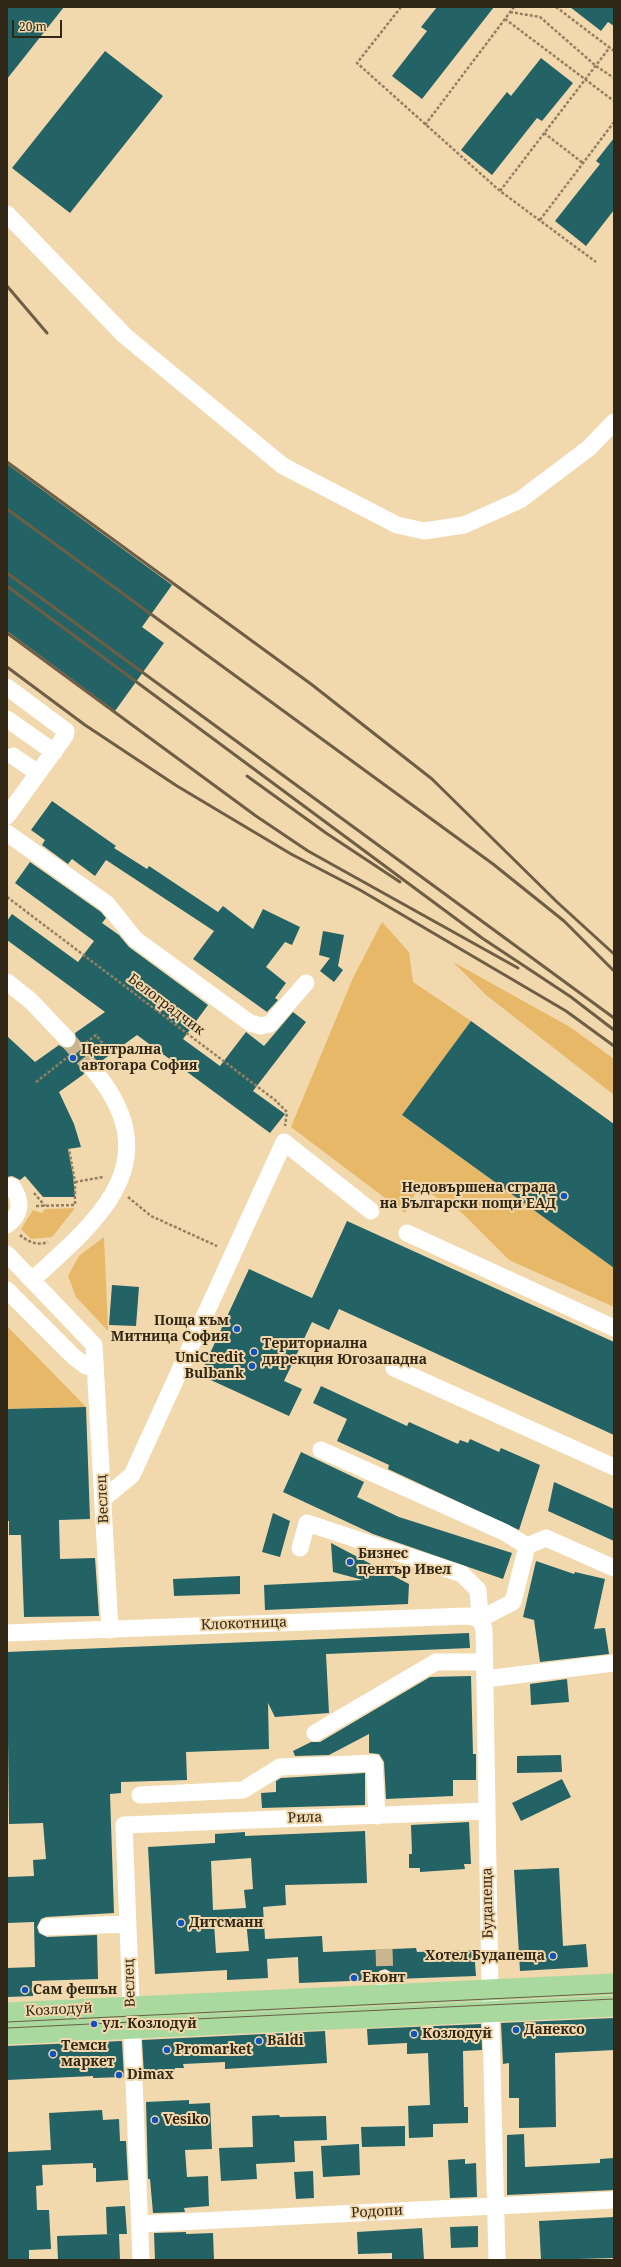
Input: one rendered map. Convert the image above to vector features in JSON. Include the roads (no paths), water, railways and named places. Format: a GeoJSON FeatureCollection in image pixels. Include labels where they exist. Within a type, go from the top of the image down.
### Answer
{"type":"FeatureCollection","features":[{"type":"Feature","properties":{"kind":"main road","name":"Козлодуй"},"geometry":{"type":"LineString","coordinates":[[7,2013],[131,2007],[385,1987],[490,1990],[614,1984]]}},
{"type":"Feature","properties":{"kind":"main road","name":"Козлодуй"},"geometry":{"type":"LineString","coordinates":[[7,2034],[614,2006]]}},
{"type":"Feature","properties":{"kind":"street"},"geometry":{"type":"LineString","coordinates":[[7,214],[125,336],[283,466],[397,525],[424,531],[464,525],[520,500],[589,448],[614,422]]}},
{"type":"Feature","properties":{"kind":"street"},"geometry":{"type":"LineString","coordinates":[[7,687],[66,731],[65,736],[54,752],[8,813]]}},
{"type":"Feature","properties":{"kind":"street"},"geometry":{"type":"LineString","coordinates":[[7,719],[54,752]]}},
{"type":"Feature","properties":{"kind":"street"},"geometry":{"type":"LineString","coordinates":[[13,756],[38,773]]}},
{"type":"Feature","properties":{"kind":"street"},"geometry":{"type":"LineString","coordinates":[[7,833],[107,904],[135,939],[250,1023],[261,1026],[270,1024],[306,983]]}},
{"type":"Feature","properties":{"kind":"street"},"geometry":{"type":"LineString","coordinates":[[7,982],[31,1002],[73,1047]]}},
{"type":"Feature","properties":{"kind":"street"},"geometry":{"type":"LineString","coordinates":[[32,1280],[82,1235],[117,1188],[126,1169],[128,1148],[123,1117],[110,1089],[92,1068]]}},
{"type":"Feature","properties":{"kind":"street"},"geometry":{"type":"LineString","coordinates":[[103,1499],[132,1474],[284,1142],[370,1211]]}},
{"type":"Feature","properties":{"kind":"street"},"geometry":{"type":"LineString","coordinates":[[9,1224],[16,1216],[20,1206],[17,1194],[12,1186]]}},
{"type":"Feature","properties":{"kind":"street"},"geometry":{"type":"LineString","coordinates":[[407,1233],[614,1328]]}},
{"type":"Feature","properties":{"kind":"street","name":"Веслец"},"geometry":{"type":"LineString","coordinates":[[7,1254],[93,1343],[110,1630]]}},
{"type":"Feature","properties":{"kind":"street"},"geometry":{"type":"LineString","coordinates":[[7,1290],[74,1357],[86,1366],[95,1368]]}},
{"type":"Feature","properties":{"kind":"street"},"geometry":{"type":"LineString","coordinates":[[394,1368],[614,1467]]}},
{"type":"Feature","properties":{"kind":"street"},"geometry":{"type":"LineString","coordinates":[[322,1450],[504,1532],[527,1546]]}},
{"type":"Feature","properties":{"kind":"street","name":"Будапеща"},"geometry":{"type":"LineString","coordinates":[[300,1548],[307,1523],[462,1574],[478,1590],[480,1619],[484,1628],[490,2012],[497,2260]]}},
{"type":"Feature","properties":{"kind":"street"},"geometry":{"type":"LineString","coordinates":[[527,1546],[546,1538],[614,1568]]}},
{"type":"Feature","properties":{"kind":"street"},"geometry":{"type":"LineString","coordinates":[[480,1619],[513,1602],[527,1546]]}},
{"type":"Feature","properties":{"kind":"street","name":"Клокотница"},"geometry":{"type":"LineString","coordinates":[[7,1634],[468,1616],[480,1619]]}},
{"type":"Feature","properties":{"kind":"street"},"geometry":{"type":"LineString","coordinates":[[314,1733],[436,1662],[484,1662]]}},
{"type":"Feature","properties":{"kind":"street"},"geometry":{"type":"LineString","coordinates":[[485,1679],[614,1663]]}},
{"type":"Feature","properties":{"kind":"street"},"geometry":{"type":"LineString","coordinates":[[140,1795],[243,1790],[280,1767],[374,1763],[376,1816]]}},
{"type":"Feature","properties":{"kind":"street","name":"Рила"},"geometry":{"type":"LineString","coordinates":[[124,1825],[487,1811]]}},
{"type":"Feature","properties":{"kind":"street","name":"Веслец"},"geometry":{"type":"LineString","coordinates":[[124,1825],[141,2260]]}},
{"type":"Feature","properties":{"kind":"street"},"geometry":{"type":"LineString","coordinates":[[47,1927],[128,1924]]}},
{"type":"Feature","properties":{"kind":"street","name":"Родопи"},"geometry":{"type":"LineString","coordinates":[[140,2224],[614,2200]]}},
{"type":"Feature","properties":{"kind":"tunnel"},"geometry":{"type":"LineString","coordinates":[[67,1039],[92,1068]]}},
{"type":"Feature","properties":{"kind":"tunnel"},"geometry":{"type":"LineString","coordinates":[[384,1949],[385,1979]]}},
{"type":"Feature","properties":{"kind":"tram line"},"geometry":{"type":"LineString","coordinates":[[7,2022],[614,1993]]}},
{"type":"Feature","properties":{"kind":"tram line"},"geometry":{"type":"LineString","coordinates":[[7,2028],[614,1999]]}},
{"type":"Feature","properties":{"kind":"railway"},"geometry":{"type":"LineString","coordinates":[[7,286],[47,333]]}},
{"type":"Feature","properties":{"kind":"railway"},"geometry":{"type":"LineString","coordinates":[[7,462],[311,684],[432,779],[557,902],[614,954]]}},
{"type":"Feature","properties":{"kind":"railway"},"geometry":{"type":"LineString","coordinates":[[7,509],[493,864],[564,921],[614,971]]}},
{"type":"Feature","properties":{"kind":"railway"},"geometry":{"type":"LineString","coordinates":[[7,573],[614,1018]]}},
{"type":"Feature","properties":{"kind":"railway"},"geometry":{"type":"LineString","coordinates":[[7,586],[482,938],[571,997],[614,1030]]}},
{"type":"Feature","properties":{"kind":"railway"},"geometry":{"type":"LineString","coordinates":[[7,633],[256,816],[308,851],[518,968]]}},
{"type":"Feature","properties":{"kind":"railway"},"geometry":{"type":"LineString","coordinates":[[7,667],[85,725],[177,786],[291,854],[360,890],[566,1011],[614,1046]]}},
{"type":"Feature","properties":{"kind":"railway"},"geometry":{"type":"LineString","coordinates":[[247,776],[326,833],[400,882]]}},
{"type":"Feature","properties":{"kind":"place","name":"Централна автогара София"},"geometry":{"type":"Point","coordinates":[73,1058]}},
{"type":"Feature","properties":{"kind":"place","name":"Недовършена сграда на Български пощи ЕАД"},"geometry":{"type":"Point","coordinates":[564,1196]}},
{"type":"Feature","properties":{"kind":"place","name":"Поща към Митница София"},"geometry":{"type":"Point","coordinates":[237,1329]}},
{"type":"Feature","properties":{"kind":"place","name":"Териториална дирекция Югозападна"},"geometry":{"type":"Point","coordinates":[254,1352]}},
{"type":"Feature","properties":{"kind":"place","name":"UniCredit Bulbank"},"geometry":{"type":"Point","coordinates":[252,1366]}},
{"type":"Feature","properties":{"kind":"place","name":"Бизнес център Ивел"},"geometry":{"type":"Point","coordinates":[350,1562]}},
{"type":"Feature","properties":{"kind":"place","name":"Дитсманн"},"geometry":{"type":"Point","coordinates":[181,1923]}},
{"type":"Feature","properties":{"kind":"place","name":"Хотел Будапеща"},"geometry":{"type":"Point","coordinates":[553,1956]}},
{"type":"Feature","properties":{"kind":"place","name":"Еконт"},"geometry":{"type":"Point","coordinates":[354,1978]}},
{"type":"Feature","properties":{"kind":"place","name":"Сам фешън"},"geometry":{"type":"Point","coordinates":[25,1990]}},
{"type":"Feature","properties":{"kind":"place","name":"ул. Козлодуй"},"geometry":{"type":"Point","coordinates":[94,2024]}},
{"type":"Feature","properties":{"kind":"place","name":"Данексо"},"geometry":{"type":"Point","coordinates":[516,2030]}},
{"type":"Feature","properties":{"kind":"place","name":"Козлодуй"},"geometry":{"type":"Point","coordinates":[414,2034]}},
{"type":"Feature","properties":{"kind":"place","name":"Baldi"},"geometry":{"type":"Point","coordinates":[259,2041]}},
{"type":"Feature","properties":{"kind":"place","name":"Promarket"},"geometry":{"type":"Point","coordinates":[167,2050]}},
{"type":"Feature","properties":{"kind":"place","name":"Темси маркет"},"geometry":{"type":"Point","coordinates":[53,2054]}},
{"type":"Feature","properties":{"kind":"place","name":"Dimax"},"geometry":{"type":"Point","coordinates":[119,2075]}},
{"type":"Feature","properties":{"kind":"place","name":"Vesiko"},"geometry":{"type":"Point","coordinates":[155,2120]}}]}
